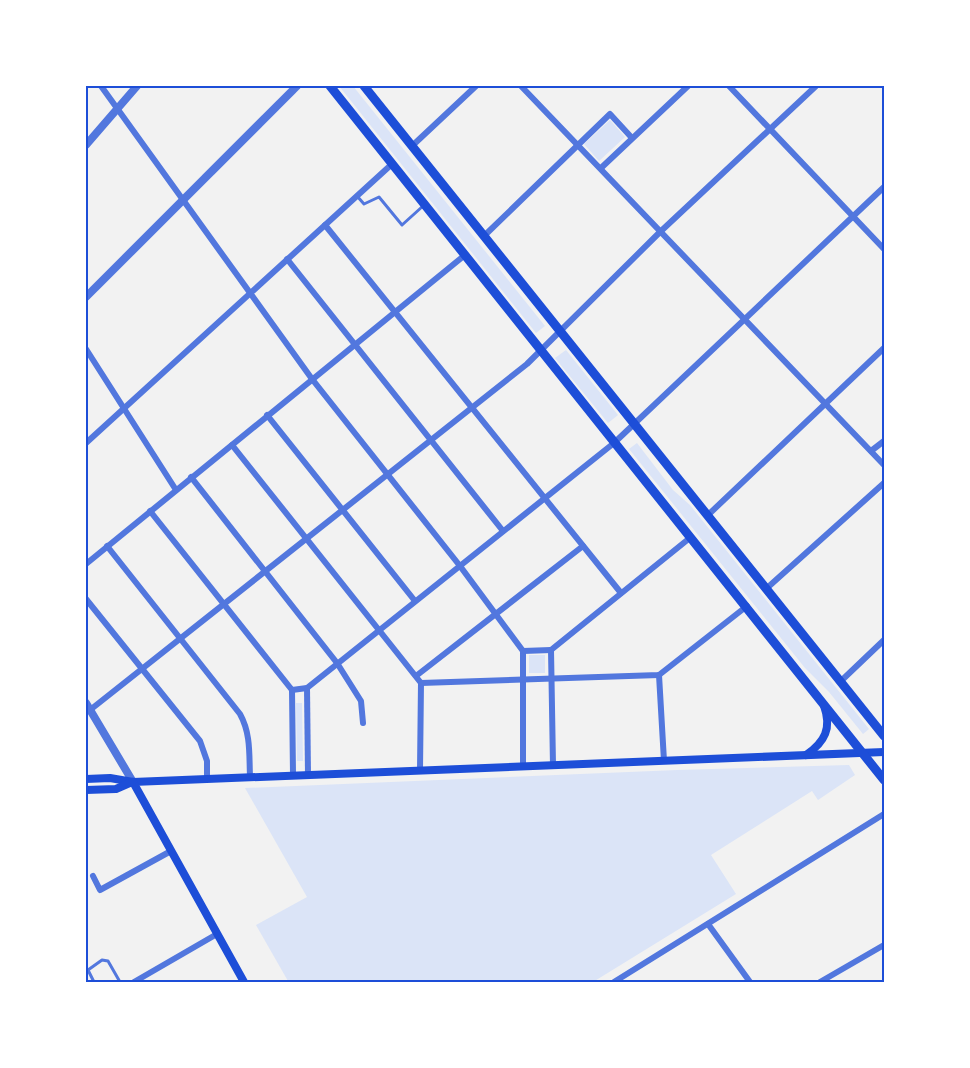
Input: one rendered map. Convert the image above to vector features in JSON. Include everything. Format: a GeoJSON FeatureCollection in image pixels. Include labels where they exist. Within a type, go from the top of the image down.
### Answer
{"type":"FeatureCollection","features":[{"type":"Feature","properties":{"kind":"main road"},"geometry":{"type":"LineString","coordinates":[[330,86],[885,780]]}},
{"type":"Feature","properties":{"kind":"main road"},"geometry":{"type":"LineString","coordinates":[[364,86],[885,736]]}},
{"type":"Feature","properties":{"kind":"main road"},"geometry":{"type":"LineString","coordinates":[[805,755],[819,745],[827,731],[827,714],[823,702]]}},
{"type":"Feature","properties":{"kind":"main road"},"geometry":{"type":"LineString","coordinates":[[86,779],[110,778],[133,782],[885,752]]}},
{"type":"Feature","properties":{"kind":"main road"},"geometry":{"type":"LineString","coordinates":[[86,789],[116,789],[133,782]]}},
{"type":"Feature","properties":{"kind":"main road"},"geometry":{"type":"LineString","coordinates":[[133,782],[244,982]]}},
{"type":"Feature","properties":{"kind":"street"},"geometry":{"type":"LineString","coordinates":[[101,86],[312,379],[460,566],[523,651],[524,766]]}},
{"type":"Feature","properties":{"kind":"street"},"geometry":{"type":"LineString","coordinates":[[86,145],[137,86]]}},
{"type":"Feature","properties":{"kind":"street"},"geometry":{"type":"LineString","coordinates":[[86,297],[297,86]]}},
{"type":"Feature","properties":{"kind":"street"},"geometry":{"type":"LineString","coordinates":[[412,146],[476,86]]}},
{"type":"Feature","properties":{"kind":"street"},"geometry":{"type":"LineString","coordinates":[[521,86],[885,465]]}},
{"type":"Feature","properties":{"kind":"street"},"geometry":{"type":"LineString","coordinates":[[601,168],[688,86]]}},
{"type":"Feature","properties":{"kind":"street"},"geometry":{"type":"LineString","coordinates":[[729,86],[885,249]]}},
{"type":"Feature","properties":{"kind":"street"},"geometry":{"type":"LineString","coordinates":[[133,782],[88,707],[143,670],[542,351],[660,232],[816,86]]}},
{"type":"Feature","properties":{"kind":"street"},"geometry":{"type":"LineString","coordinates":[[484,236],[610,114],[632,138]]}},
{"type":"Feature","properties":{"kind":"street"},"geometry":{"type":"LineString","coordinates":[[86,443],[392,164]]}},
{"type":"Feature","properties":{"kind":"street"},"geometry":{"type":"LineString","coordinates":[[292,690],[307,688],[614,443],[885,187]]}},
{"type":"Feature","properties":{"kind":"street"},"geometry":{"type":"LineString","coordinates":[[325,225],[621,593]]}},
{"type":"Feature","properties":{"kind":"street"},"geometry":{"type":"LineString","coordinates":[[86,564],[465,255]]}},
{"type":"Feature","properties":{"kind":"street"},"geometry":{"type":"LineString","coordinates":[[287,260],[503,531]]}},
{"type":"Feature","properties":{"kind":"street"},"geometry":{"type":"LineString","coordinates":[[708,515],[885,348]]}},
{"type":"Feature","properties":{"kind":"street"},"geometry":{"type":"LineString","coordinates":[[86,349],[176,490]]}},
{"type":"Feature","properties":{"kind":"street"},"geometry":{"type":"LineString","coordinates":[[267,416],[415,602]]}},
{"type":"Feature","properties":{"kind":"street"},"geometry":{"type":"LineString","coordinates":[[871,451],[885,441]]}},
{"type":"Feature","properties":{"kind":"street"},"geometry":{"type":"LineString","coordinates":[[232,445],[421,683],[420,770]]}},
{"type":"Feature","properties":{"kind":"street"},"geometry":{"type":"LineString","coordinates":[[191,477],[337,663],[361,700],[363,723]]}},
{"type":"Feature","properties":{"kind":"street"},"geometry":{"type":"LineString","coordinates":[[767,588],[885,483]]}},
{"type":"Feature","properties":{"kind":"street"},"geometry":{"type":"LineString","coordinates":[[150,512],[292,690],[293,774]]}},
{"type":"Feature","properties":{"kind":"street"},"geometry":{"type":"LineString","coordinates":[[523,651],[550,650],[691,537]]}},
{"type":"Feature","properties":{"kind":"street"},"geometry":{"type":"LineString","coordinates":[[107,546],[240,714],[249,736],[250,776]]}},
{"type":"Feature","properties":{"kind":"street"},"geometry":{"type":"LineString","coordinates":[[416,676],[583,546]]}},
{"type":"Feature","properties":{"kind":"street"},"geometry":{"type":"LineString","coordinates":[[86,599],[200,741],[207,761],[207,778]]}},
{"type":"Feature","properties":{"kind":"street"},"geometry":{"type":"LineString","coordinates":[[421,683],[660,675],[747,606]]}},
{"type":"Feature","properties":{"kind":"street"},"geometry":{"type":"LineString","coordinates":[[841,681],[885,640]]}},
{"type":"Feature","properties":{"kind":"street"},"geometry":{"type":"LineString","coordinates":[[550,650],[553,765]]}},
{"type":"Feature","properties":{"kind":"street"},"geometry":{"type":"LineString","coordinates":[[660,675],[664,761]]}},
{"type":"Feature","properties":{"kind":"street"},"geometry":{"type":"LineString","coordinates":[[307,688],[308,774]]}},
{"type":"Feature","properties":{"kind":"street"},"geometry":{"type":"LineString","coordinates":[[614,982],[885,814]]}},
{"type":"Feature","properties":{"kind":"street"},"geometry":{"type":"LineString","coordinates":[[93,876],[100,890],[171,851]]}},
{"type":"Feature","properties":{"kind":"street"},"geometry":{"type":"LineString","coordinates":[[708,924],[750,982]]}},
{"type":"Feature","properties":{"kind":"street"},"geometry":{"type":"LineString","coordinates":[[134,982],[217,934]]}},
{"type":"Feature","properties":{"kind":"street"},"geometry":{"type":"LineString","coordinates":[[820,982],[885,945]]}},
{"type":"Feature","properties":{"kind":"lane"},"geometry":{"type":"LineString","coordinates":[[357,196],[364,204],[379,197],[402,225],[425,205]]}},
{"type":"Feature","properties":{"kind":"lane"},"geometry":{"type":"LineString","coordinates":[[94,982],[88,970],[102,960],[108,961],[120,982]]}},
{"type":"Feature","properties":{"kind":"shaded area"},"geometry":{"type":"Polygon","coordinates":[[[339,86],[353,86],[545,326],[536,333],[339,86]]]}},
{"type":"Feature","properties":{"kind":"shaded area"},"geometry":{"type":"Polygon","coordinates":[[[610,120],[625,137],[599,161],[584,144],[610,120]]]}},
{"type":"Feature","properties":{"kind":"shaded area"},"geometry":{"type":"Polygon","coordinates":[[[566,350],[618,415],[608,423],[555,358],[566,350]]]}},
{"type":"Feature","properties":{"kind":"shaded area"},"geometry":{"type":"Polygon","coordinates":[[[637,443],[673,490],[690,505],[869,729],[863,734],[829,692],[805,668],[629,449],[637,443]]]}},
{"type":"Feature","properties":{"kind":"shaded area"},"geometry":{"type":"Polygon","coordinates":[[[529,655],[545,655],[545,673],[529,673],[529,655]]]}},
{"type":"Feature","properties":{"kind":"shaded area"},"geometry":{"type":"Polygon","coordinates":[[[296,703],[302,703],[303,761],[297,761],[296,703]]]}},
{"type":"Feature","properties":{"kind":"shaded area"},"geometry":{"type":"Polygon","coordinates":[[[849,765],[855,775],[818,800],[812,791],[711,855],[736,894],[593,982],[285,982],[288,981],[256,925],[307,897],[245,788],[849,765]]]}}]}
